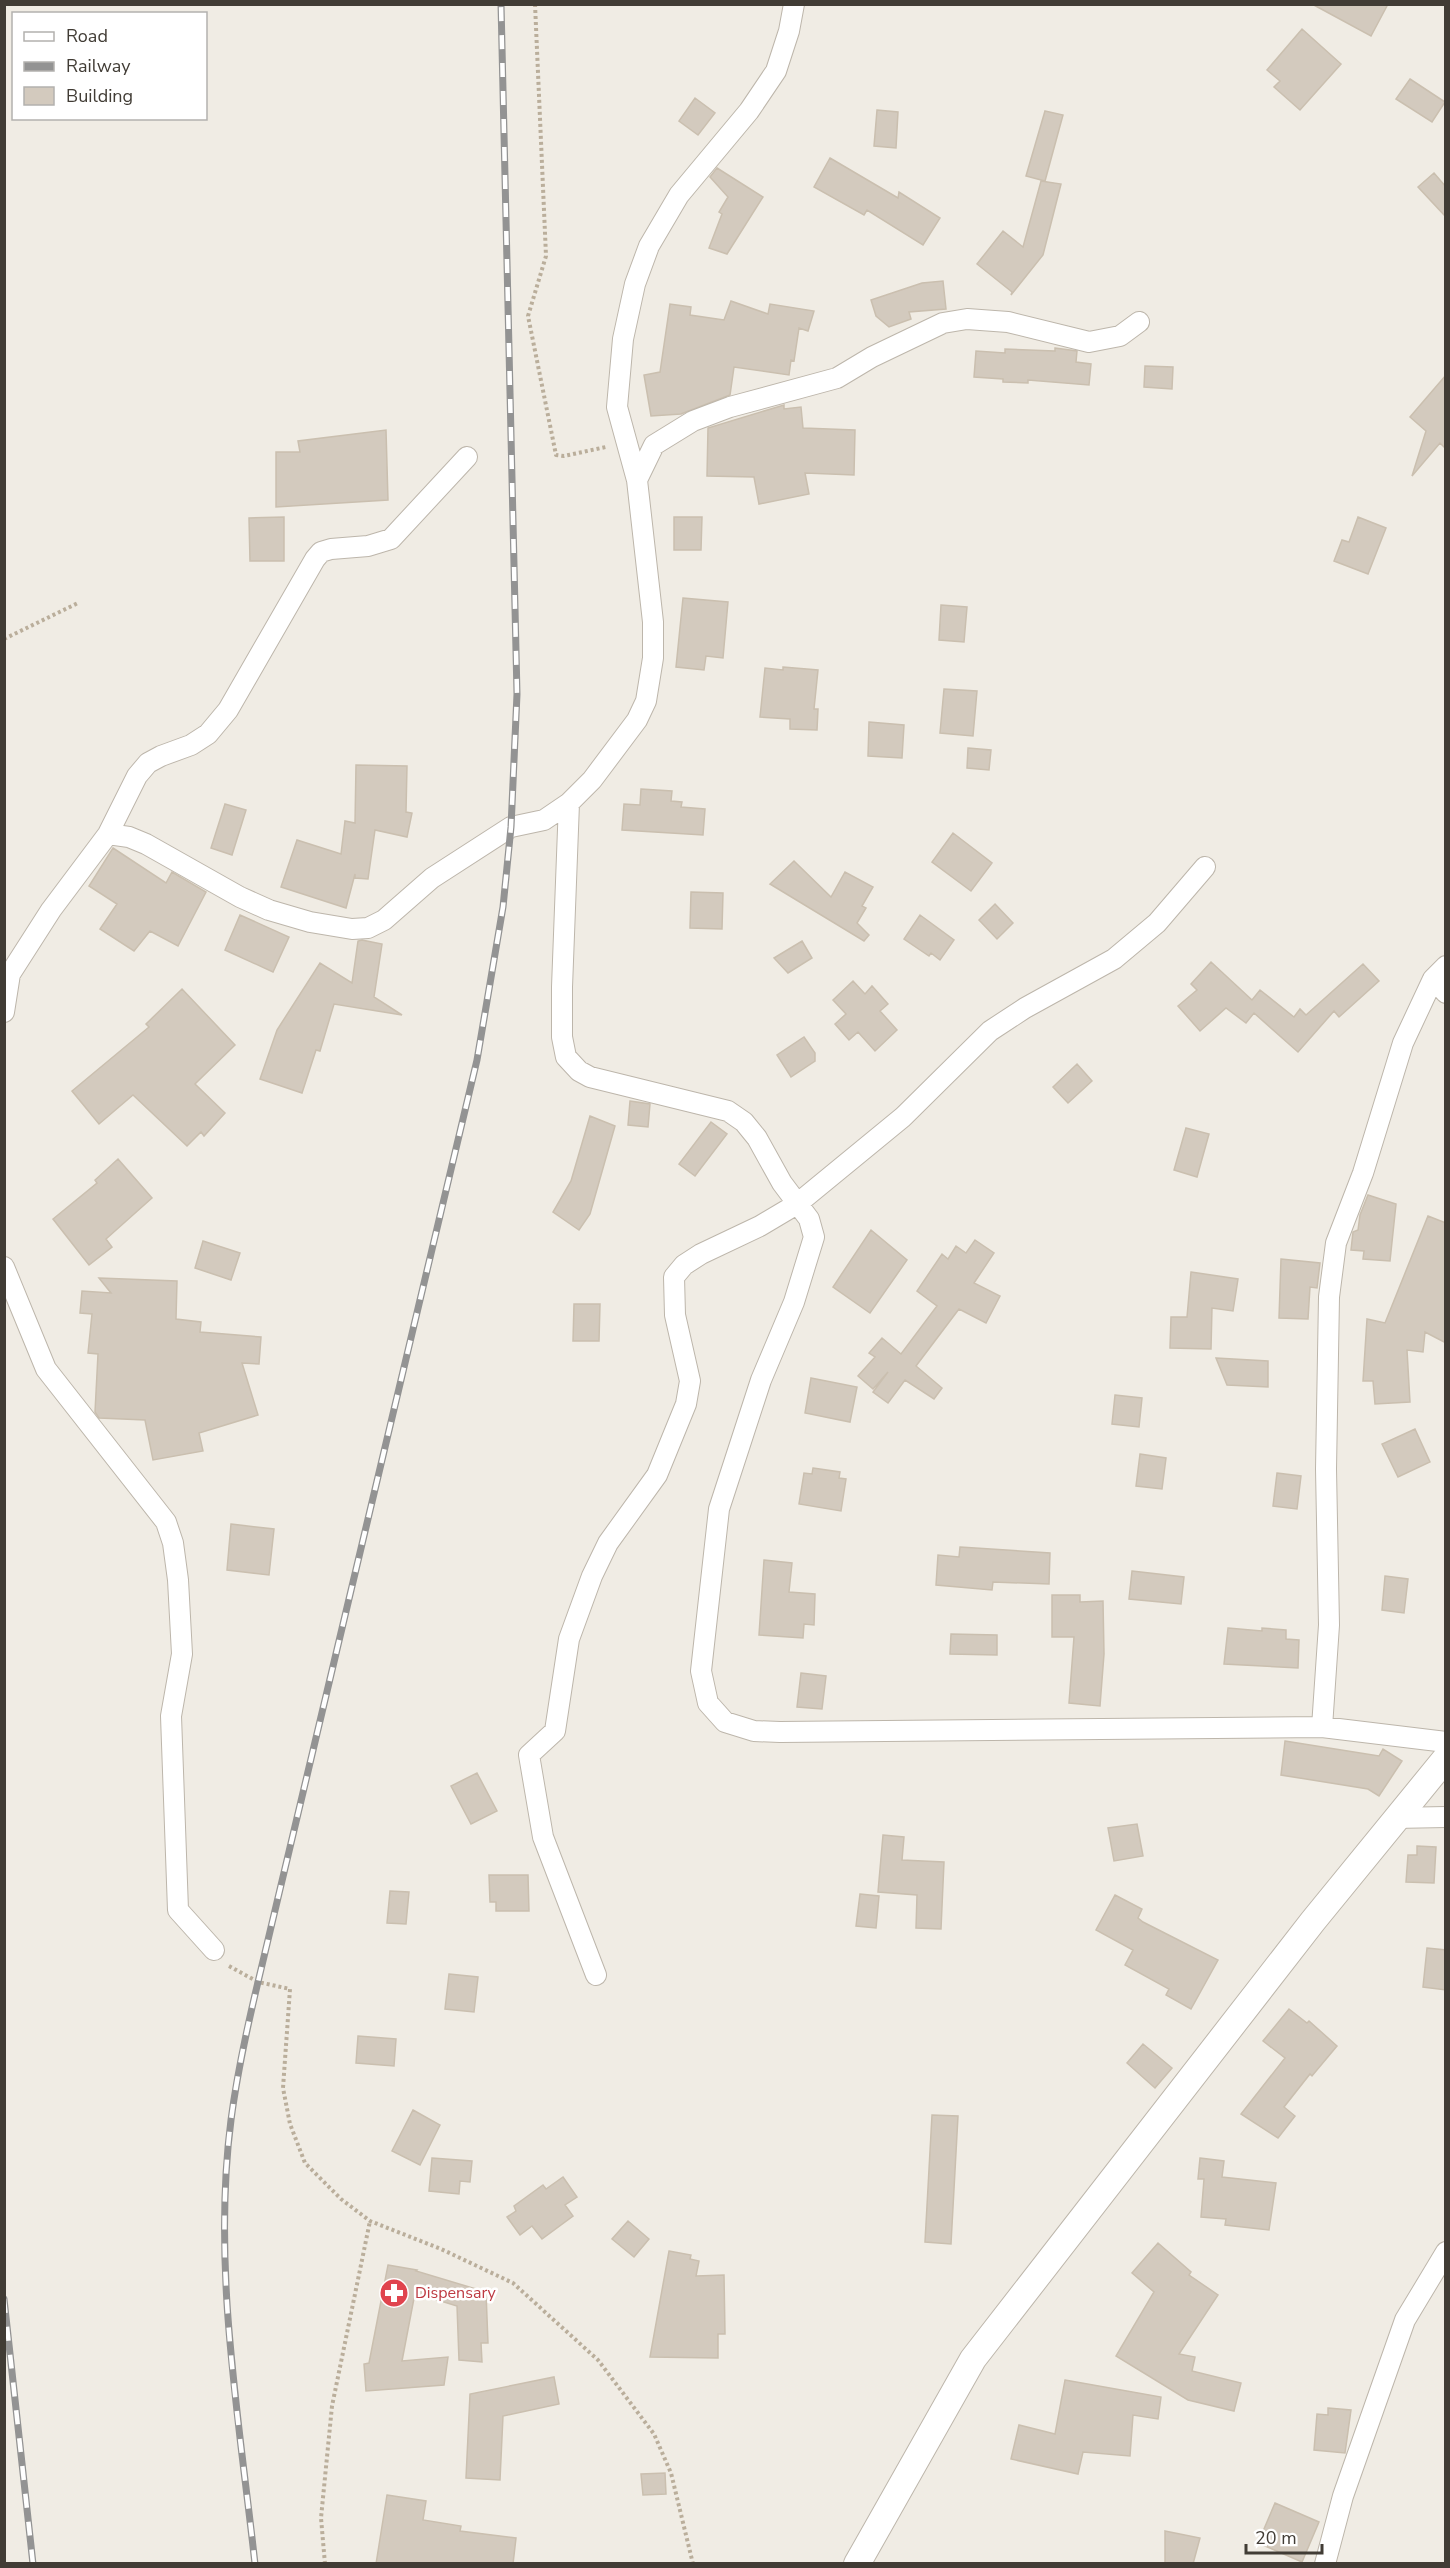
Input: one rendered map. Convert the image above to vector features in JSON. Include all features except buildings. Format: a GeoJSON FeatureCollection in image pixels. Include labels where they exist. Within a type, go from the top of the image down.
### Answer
{"type":"FeatureCollection","features":[{"type":"Feature","properties":{"kind":"street"},"geometry":{"type":"LineString","coordinates":[[108,834],[146,844],[240,897],[269,910],[310,922],[352,929],[368,928],[384,920],[432,878],[511,827],[544,820],[569,803],[592,780],[637,720],[646,701],[653,658],[653,622],[637,480],[617,407],[619,369],[635,285],[648,246],[679,195],[749,111],[776,71],[789,31],[794,4]]}},
{"type":"Feature","properties":{"kind":"street"},"geometry":{"type":"LineString","coordinates":[[637,480],[654,445],[693,421],[730,407],[837,378],[872,357],[943,323],[967,319],[1008,322],[1089,342],[1120,336],[1139,322]]}},
{"type":"Feature","properties":{"kind":"street"},"geometry":{"type":"LineString","coordinates":[[4,1012],[10,974],[51,910],[108,834],[137,776],[148,763],[208,734],[228,710],[315,559],[321,552],[331,549],[368,546],[391,539],[467,457]]}},
{"type":"Feature","properties":{"kind":"street"},"geometry":{"type":"LineString","coordinates":[[569,803],[562,987],[562,1037],[566,1057],[579,1071],[590,1077],[728,1112],[744,1122],[757,1138],[782,1183],[809,1219],[814,1237],[794,1302],[761,1380],[718,1509],[701,1671],[708,1703],[725,1722],[754,1731],[780,1732],[1322,1727],[1446,1742]]}},
{"type":"Feature","properties":{"kind":"street"},"geometry":{"type":"LineString","coordinates":[[596,1975],[543,1837],[529,1755],[555,1731],[569,1639],[592,1576],[608,1543],[657,1475],[686,1404],[690,1381],[675,1315],[674,1277],[684,1265],[701,1254],[760,1226],[797,1204],[903,1117],[990,1031],[1025,1008],[1114,959],[1157,923],[1205,867]]}},
{"type":"Feature","properties":{"kind":"street"},"geometry":{"type":"LineString","coordinates":[[1322,1727],[1329,1625],[1326,1469],[1329,1297],[1336,1243],[1363,1173],[1403,1043],[1441,979]]}},
{"type":"Feature","properties":{"kind":"street"},"geometry":{"type":"LineString","coordinates":[[4,1267],[46,1369],[166,1522],[173,1543],[178,1580],[182,1654],[171,1716],[178,1910],[214,1950]]}},
{"type":"Feature","properties":{"kind":"street"},"geometry":{"type":"LineString","coordinates":[[858,2564],[973,2359],[1394,1818],[1446,1758]]}},
{"type":"Feature","properties":{"kind":"street"},"geometry":{"type":"LineString","coordinates":[[1394,1818],[1446,1817]]}},
{"type":"Feature","properties":{"kind":"street"},"geometry":{"type":"LineString","coordinates":[[1324,2564],[1343,2496],[1405,2320],[1445,2253]]}},
{"type":"Feature","properties":{"kind":"path"},"geometry":{"type":"LineString","coordinates":[[535,4],[546,256],[528,316],[556,455],[564,456],[625,443]]}},
{"type":"Feature","properties":{"kind":"path"},"geometry":{"type":"LineString","coordinates":[[4,639],[78,603]]}},
{"type":"Feature","properties":{"kind":"path"},"geometry":{"type":"LineString","coordinates":[[214,1950],[222,1961],[258,1982],[290,1989],[283,2088],[290,2124],[305,2163],[341,2199],[370,2221],[441,2249],[513,2283],[598,2360],[654,2434],[671,2473],[693,2564]]}},
{"type":"Feature","properties":{"kind":"path"},"geometry":{"type":"LineString","coordinates":[[325,2564],[321,2518],[332,2406],[370,2221]]}},
{"type":"Feature","properties":{"kind":"railway"},"geometry":{"type":"LineString","coordinates":[[255,2564],[235,2398],[226,2286],[224,2230],[226,2175],[233,2103],[254,1999],[477,1060],[503,907],[511,827],[517,694],[501,4]]}},
{"type":"Feature","properties":{"kind":"railway"},"geometry":{"type":"LineString","coordinates":[[4,2299],[33,2564]]}},
{"type":"Feature","properties":{"kind":"place","name":"Dispensary"},"geometry":{"type":"Point","coordinates":[394,2293]}}]}
